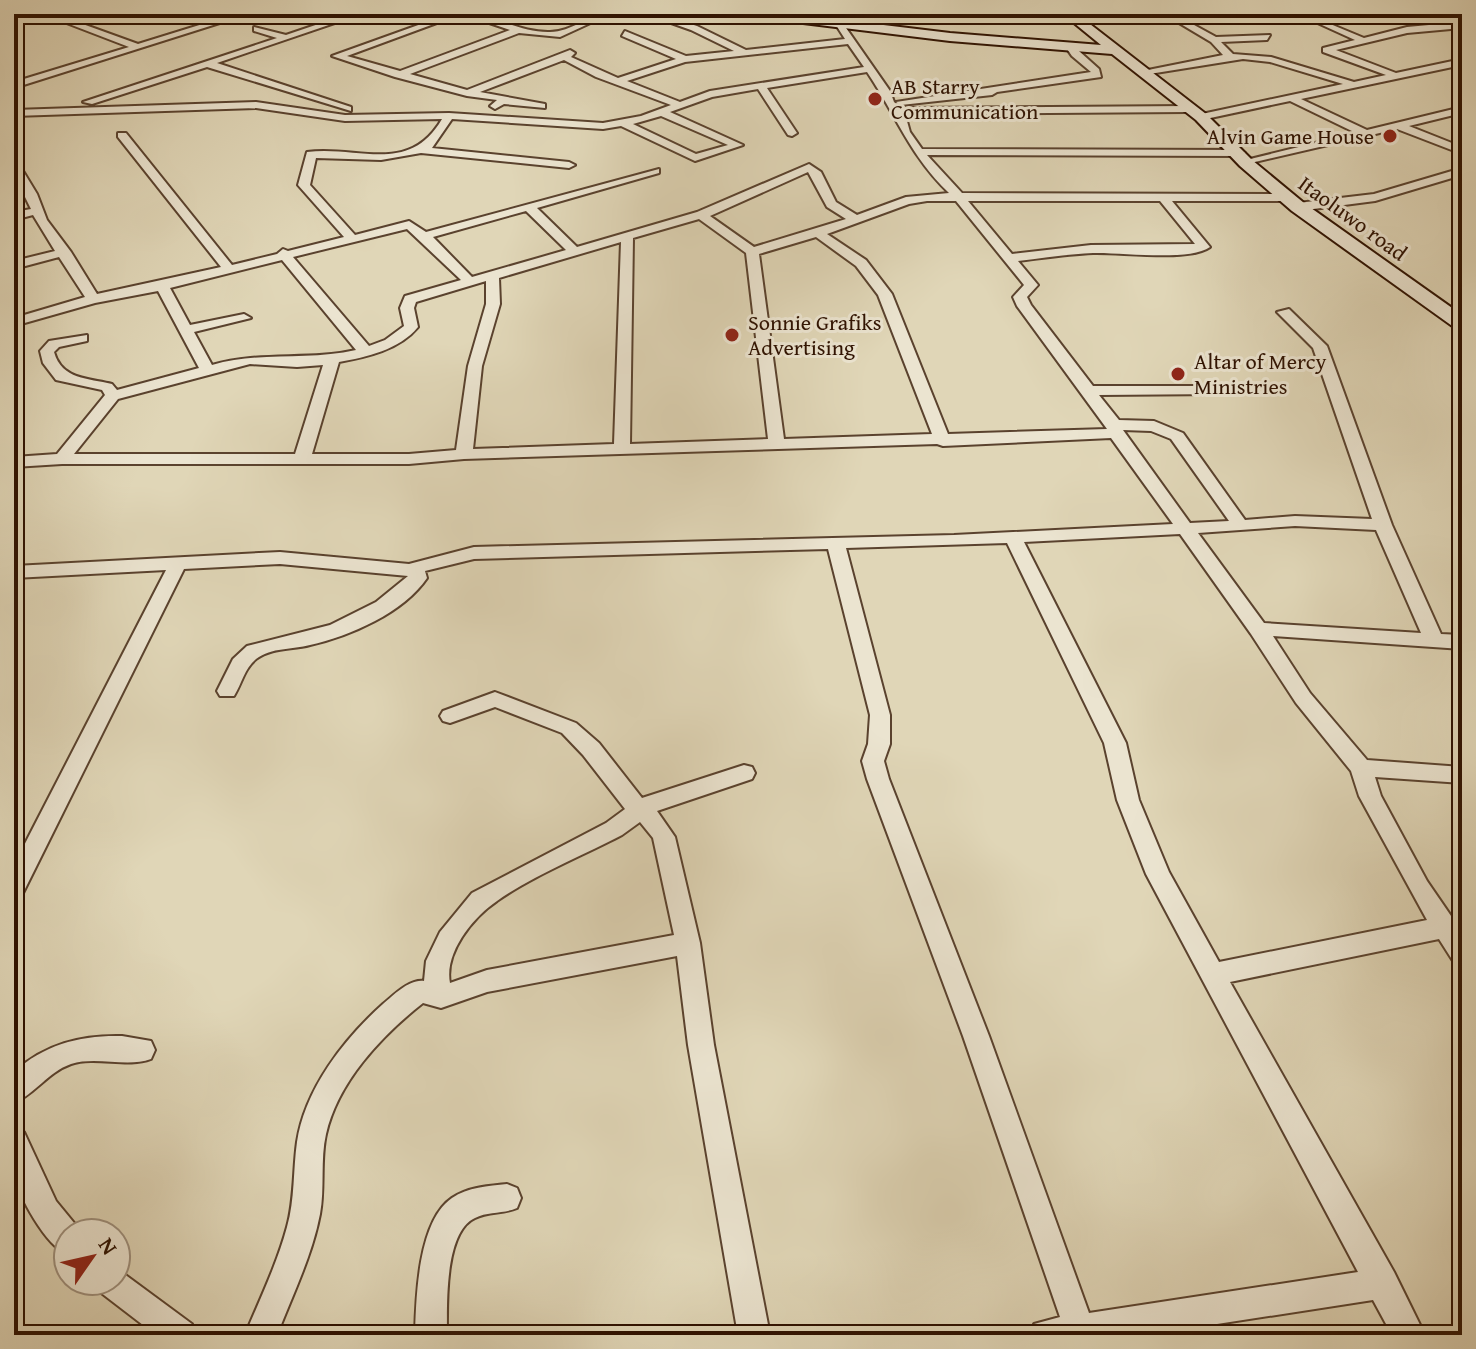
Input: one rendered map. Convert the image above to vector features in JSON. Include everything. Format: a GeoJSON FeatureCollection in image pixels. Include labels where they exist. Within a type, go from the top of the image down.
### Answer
{"type":"FeatureCollection","features":[{"type":"Feature","properties":{"kind":"street"},"geometry":{"type":"LineString","coordinates":[[47,14],[138,47]]}},
{"type":"Feature","properties":{"kind":"street"},"geometry":{"type":"LineString","coordinates":[[14,85],[244,14]]}},
{"type":"Feature","properties":{"kind":"street"},"geometry":{"type":"LineString","coordinates":[[66,109],[357,14]]}},
{"type":"Feature","properties":{"kind":"street"},"geometry":{"type":"LineString","coordinates":[[457,14],[337,56],[467,93],[507,98],[476,118]]}},
{"type":"Feature","properties":{"kind":"street"},"geometry":{"type":"LineString","coordinates":[[467,14],[519,30],[553,35],[606,14]]}},
{"type":"Feature","properties":{"kind":"street"},"geometry":{"type":"LineString","coordinates":[[650,14],[694,28],[744,52]]}},
{"type":"Feature","properties":{"kind":"street"},"geometry":{"type":"LineString","coordinates":[[762,14],[1114,50]]}},
{"type":"Feature","properties":{"kind":"street","name":"Itaoluwo road"},"geometry":{"type":"LineString","coordinates":[[1069,14],[1194,113],[1292,202],[1462,324]]}},
{"type":"Feature","properties":{"kind":"street"},"geometry":{"type":"LineString","coordinates":[[1168,14],[1214,40],[1231,57]]}},
{"type":"Feature","properties":{"kind":"street"},"geometry":{"type":"LineString","coordinates":[[1261,14],[1270,21]]}},
{"type":"Feature","properties":{"kind":"street"},"geometry":{"type":"LineString","coordinates":[[494,20],[505,16]]}},
{"type":"Feature","properties":{"kind":"street"},"geometry":{"type":"LineString","coordinates":[[1406,17],[1407,30]]}},
{"type":"Feature","properties":{"kind":"street"},"geometry":{"type":"LineString","coordinates":[[1314,18],[1360,39]]}},
{"type":"Feature","properties":{"kind":"street"},"geometry":{"type":"LineString","coordinates":[[199,19],[213,23]]}},
{"type":"Feature","properties":{"kind":"street"},"geometry":{"type":"LineString","coordinates":[[844,20],[852,41],[935,174],[959,197],[1031,285],[1020,297],[1024,306],[1258,629],[1303,698],[1361,768],[1370,796],[1412,876],[1462,953]]}},
{"type":"Feature","properties":{"kind":"street"},"geometry":{"type":"LineString","coordinates":[[1396,76],[1326,50],[1360,39],[1407,30],[1462,25]]}},
{"type":"Feature","properties":{"kind":"street"},"geometry":{"type":"LineString","coordinates":[[257,29],[286,38]]}},
{"type":"Feature","properties":{"kind":"street"},"geometry":{"type":"LineString","coordinates":[[398,75],[497,41],[519,30]]}},
{"type":"Feature","properties":{"kind":"street"},"geometry":{"type":"LineString","coordinates":[[625,34],[685,59]]}},
{"type":"Feature","properties":{"kind":"street"},"geometry":{"type":"LineString","coordinates":[[1214,40],[1267,37]]}},
{"type":"Feature","properties":{"kind":"street"},"geometry":{"type":"LineString","coordinates":[[619,81],[647,69],[685,59],[852,41]]}},
{"type":"Feature","properties":{"kind":"street"},"geometry":{"type":"LineString","coordinates":[[896,111],[992,92],[990,89],[1034,85],[1042,80],[1072,75],[1098,75],[1087,62],[1072,52],[1070,46]]}},
{"type":"Feature","properties":{"kind":"street"},"geometry":{"type":"LineString","coordinates":[[467,93],[567,55],[619,81],[681,106]]}},
{"type":"Feature","properties":{"kind":"street"},"geometry":{"type":"LineString","coordinates":[[1146,73],[1176,71],[1231,57],[1286,63],[1354,83]]}},
{"type":"Feature","properties":{"kind":"street"},"geometry":{"type":"LineString","coordinates":[[896,111],[1194,113],[1291,98],[1462,62]]}},
{"type":"Feature","properties":{"kind":"street"},"geometry":{"type":"LineString","coordinates":[[206,63],[353,111],[345,118]]}},
{"type":"Feature","properties":{"kind":"street"},"geometry":{"type":"LineString","coordinates":[[1432,68],[1447,74]]}},
{"type":"Feature","properties":{"kind":"street"},"geometry":{"type":"LineString","coordinates":[[14,113],[256,105],[345,118],[449,116],[591,126],[663,113],[710,94],[869,69]]}},
{"type":"Feature","properties":{"kind":"street"},"geometry":{"type":"LineString","coordinates":[[249,87],[262,83]]}},
{"type":"Feature","properties":{"kind":"street"},"geometry":{"type":"LineString","coordinates":[[761,87],[792,133]]}},
{"type":"Feature","properties":{"kind":"street"},"geometry":{"type":"LineString","coordinates":[[198,105],[237,92]]}},
{"type":"Feature","properties":{"kind":"street"},"geometry":{"type":"LineString","coordinates":[[1291,98],[1367,134]]}},
{"type":"Feature","properties":{"kind":"street"},"geometry":{"type":"LineString","coordinates":[[502,101],[541,106]]}},
{"type":"Feature","properties":{"kind":"street"},"geometry":{"type":"LineString","coordinates":[[922,152],[1184,151],[1242,158],[1367,134],[1462,110]]}},
{"type":"Feature","properties":{"kind":"street"},"geometry":{"type":"LineString","coordinates":[[621,122],[695,158],[738,145],[663,113]]}},
{"type":"Feature","properties":{"kind":"street"},"geometry":{"type":"LineString","coordinates":[[420,150],[433,141],[449,116]]}},
{"type":"Feature","properties":{"kind":"street"},"geometry":{"type":"LineString","coordinates":[[1399,126],[1462,151]]}},
{"type":"Feature","properties":{"kind":"street"},"geometry":{"type":"LineString","coordinates":[[122,135],[227,267]]}},
{"type":"Feature","properties":{"kind":"street"},"geometry":{"type":"LineString","coordinates":[[350,237],[304,185],[311,154],[386,155],[420,150],[569,165]]}},
{"type":"Feature","properties":{"kind":"street"},"geometry":{"type":"LineString","coordinates":[[14,166],[37,211],[93,299]]}},
{"type":"Feature","properties":{"kind":"street"},"geometry":{"type":"LineString","coordinates":[[62,459],[113,395],[163,387],[259,358],[291,363],[332,361],[386,345],[409,331],[411,319],[407,308],[410,299],[701,215],[809,167],[817,174],[831,204],[857,220]]}},
{"type":"Feature","properties":{"kind":"street"},"geometry":{"type":"LineString","coordinates":[[424,236],[655,171]]}},
{"type":"Feature","properties":{"kind":"street"},"geometry":{"type":"LineString","coordinates":[[752,252],[818,233],[906,201],[959,197],[1292,202],[1375,197],[1462,171]]}},
{"type":"Feature","properties":{"kind":"street"},"geometry":{"type":"LineString","coordinates":[[1010,258],[1091,249],[1184,250],[1204,247],[1164,198]]}},
{"type":"Feature","properties":{"kind":"street"},"geometry":{"type":"LineString","coordinates":[[530,208],[575,252]]}},
{"type":"Feature","properties":{"kind":"street"},"geometry":{"type":"LineString","coordinates":[[14,216],[37,211]]}},
{"type":"Feature","properties":{"kind":"street"},"geometry":{"type":"LineString","coordinates":[[701,215],[752,252],[777,445]]}},
{"type":"Feature","properties":{"kind":"street"},"geometry":{"type":"LineString","coordinates":[[14,322],[93,299],[162,286],[283,253],[409,225],[470,282]]}},
{"type":"Feature","properties":{"kind":"street"},"geometry":{"type":"LineString","coordinates":[[818,233],[875,276],[943,441]]}},
{"type":"Feature","properties":{"kind":"street"},"geometry":{"type":"LineString","coordinates":[[622,449],[627,238]]}},
{"type":"Feature","properties":{"kind":"street"},"geometry":{"type":"LineString","coordinates":[[14,265],[65,252]]}},
{"type":"Feature","properties":{"kind":"street"},"geometry":{"type":"LineString","coordinates":[[283,253],[364,350]]}},
{"type":"Feature","properties":{"kind":"street"},"geometry":{"type":"LineString","coordinates":[[464,454],[475,366],[493,304],[492,277]]}},
{"type":"Feature","properties":{"kind":"street"},"geometry":{"type":"LineString","coordinates":[[162,286],[208,371]]}},
{"type":"Feature","properties":{"kind":"street"},"geometry":{"type":"LineString","coordinates":[[1284,312],[1320,346],[1383,525],[1434,640]]}},
{"type":"Feature","properties":{"kind":"street"},"geometry":{"type":"LineString","coordinates":[[185,330],[244,318]]}},
{"type":"Feature","properties":{"kind":"street"},"geometry":{"type":"LineString","coordinates":[[82,338],[54,344],[47,351],[50,363],[61,377],[107,387],[113,395]]}},
{"type":"Feature","properties":{"kind":"street"},"geometry":{"type":"LineString","coordinates":[[302,459],[332,361]]}},
{"type":"Feature","properties":{"kind":"street"},"geometry":{"type":"LineString","coordinates":[[1085,391],[1222,389]]}},
{"type":"Feature","properties":{"kind":"street"},"geometry":{"type":"LineString","coordinates":[[14,462],[62,459],[409,459],[464,454],[943,441],[1154,426],[1177,436],[1240,525]]}},
{"type":"Feature","properties":{"kind":"street"},"geometry":{"type":"LineString","coordinates":[[14,572],[280,558],[416,570],[443,559],[474,553],[836,544],[1186,529],[1295,521],[1383,525]]}},
{"type":"Feature","properties":{"kind":"street"},"geometry":{"type":"LineString","coordinates":[[1013,537],[1115,743],[1128,800],[1158,874],[1409,1335]]}},
{"type":"Feature","properties":{"kind":"street"},"geometry":{"type":"LineString","coordinates":[[836,544],[880,715],[879,744],[873,761],[878,779],[971,1022],[1079,1327]]}},
{"type":"Feature","properties":{"kind":"street"},"geometry":{"type":"LineString","coordinates":[[14,888],[177,565]]}},
{"type":"Feature","properties":{"kind":"street"},"geometry":{"type":"LineString","coordinates":[[227,691],[238,666],[252,652],[323,634],[374,610],[411,586],[418,578],[416,570]]}},
{"type":"Feature","properties":{"kind":"street"},"geometry":{"type":"LineString","coordinates":[[1258,629],[1462,642]]}},
{"type":"Feature","properties":{"kind":"street"},"geometry":{"type":"LineString","coordinates":[[450,716],[495,699],[561,723],[583,740],[623,793],[656,823],[664,837],[688,943],[701,1045],[754,1335]]}},
{"type":"Feature","properties":{"kind":"street"},"geometry":{"type":"LineString","coordinates":[[1361,768],[1462,775]]}},
{"type":"Feature","properties":{"kind":"street"},"geometry":{"type":"LineString","coordinates":[[441,997],[436,974],[440,958],[478,901],[521,875],[614,829],[641,809],[693,787],[744,773]]}},
{"type":"Feature","properties":{"kind":"street"},"geometry":{"type":"LineString","coordinates":[[1213,974],[1446,927]]}},
{"type":"Feature","properties":{"kind":"street"},"geometry":{"type":"LineString","coordinates":[[261,1335],[305,1215],[311,1140],[317,1116],[366,1038],[398,1005],[419,991],[441,997],[487,981],[688,943]]}},
{"type":"Feature","properties":{"kind":"street"},"geometry":{"type":"LineString","coordinates":[[14,1090],[48,1059],[70,1051],[91,1047],[142,1050]]}},
{"type":"Feature","properties":{"kind":"street"},"geometry":{"type":"LineString","coordinates":[[14,1142],[52,1219]]}},
{"type":"Feature","properties":{"kind":"street"},"geometry":{"type":"LineString","coordinates":[[431,1335],[436,1267],[454,1218],[468,1205],[507,1198]]}},
{"type":"Feature","properties":{"kind":"street"},"geometry":{"type":"LineString","coordinates":[[1045,1335],[1079,1327],[1383,1283]]}},
{"type":"Feature","properties":{"kind":"street"},"geometry":{"type":"LineString","coordinates":[[132,1297],[181,1335]]}},
{"type":"Feature","properties":{"kind":"place","name":"AB Starry Communication"},"geometry":{"type":"Point","coordinates":[875,99]}},
{"type":"Feature","properties":{"kind":"place","name":"Alvin Game House"},"geometry":{"type":"Point","coordinates":[1390,136]}},
{"type":"Feature","properties":{"kind":"place","name":"Sonnie Grafiks Advertising"},"geometry":{"type":"Point","coordinates":[732,335]}},
{"type":"Feature","properties":{"kind":"place","name":"Altar of Mercy Ministries"},"geometry":{"type":"Point","coordinates":[1178,374]}}]}
